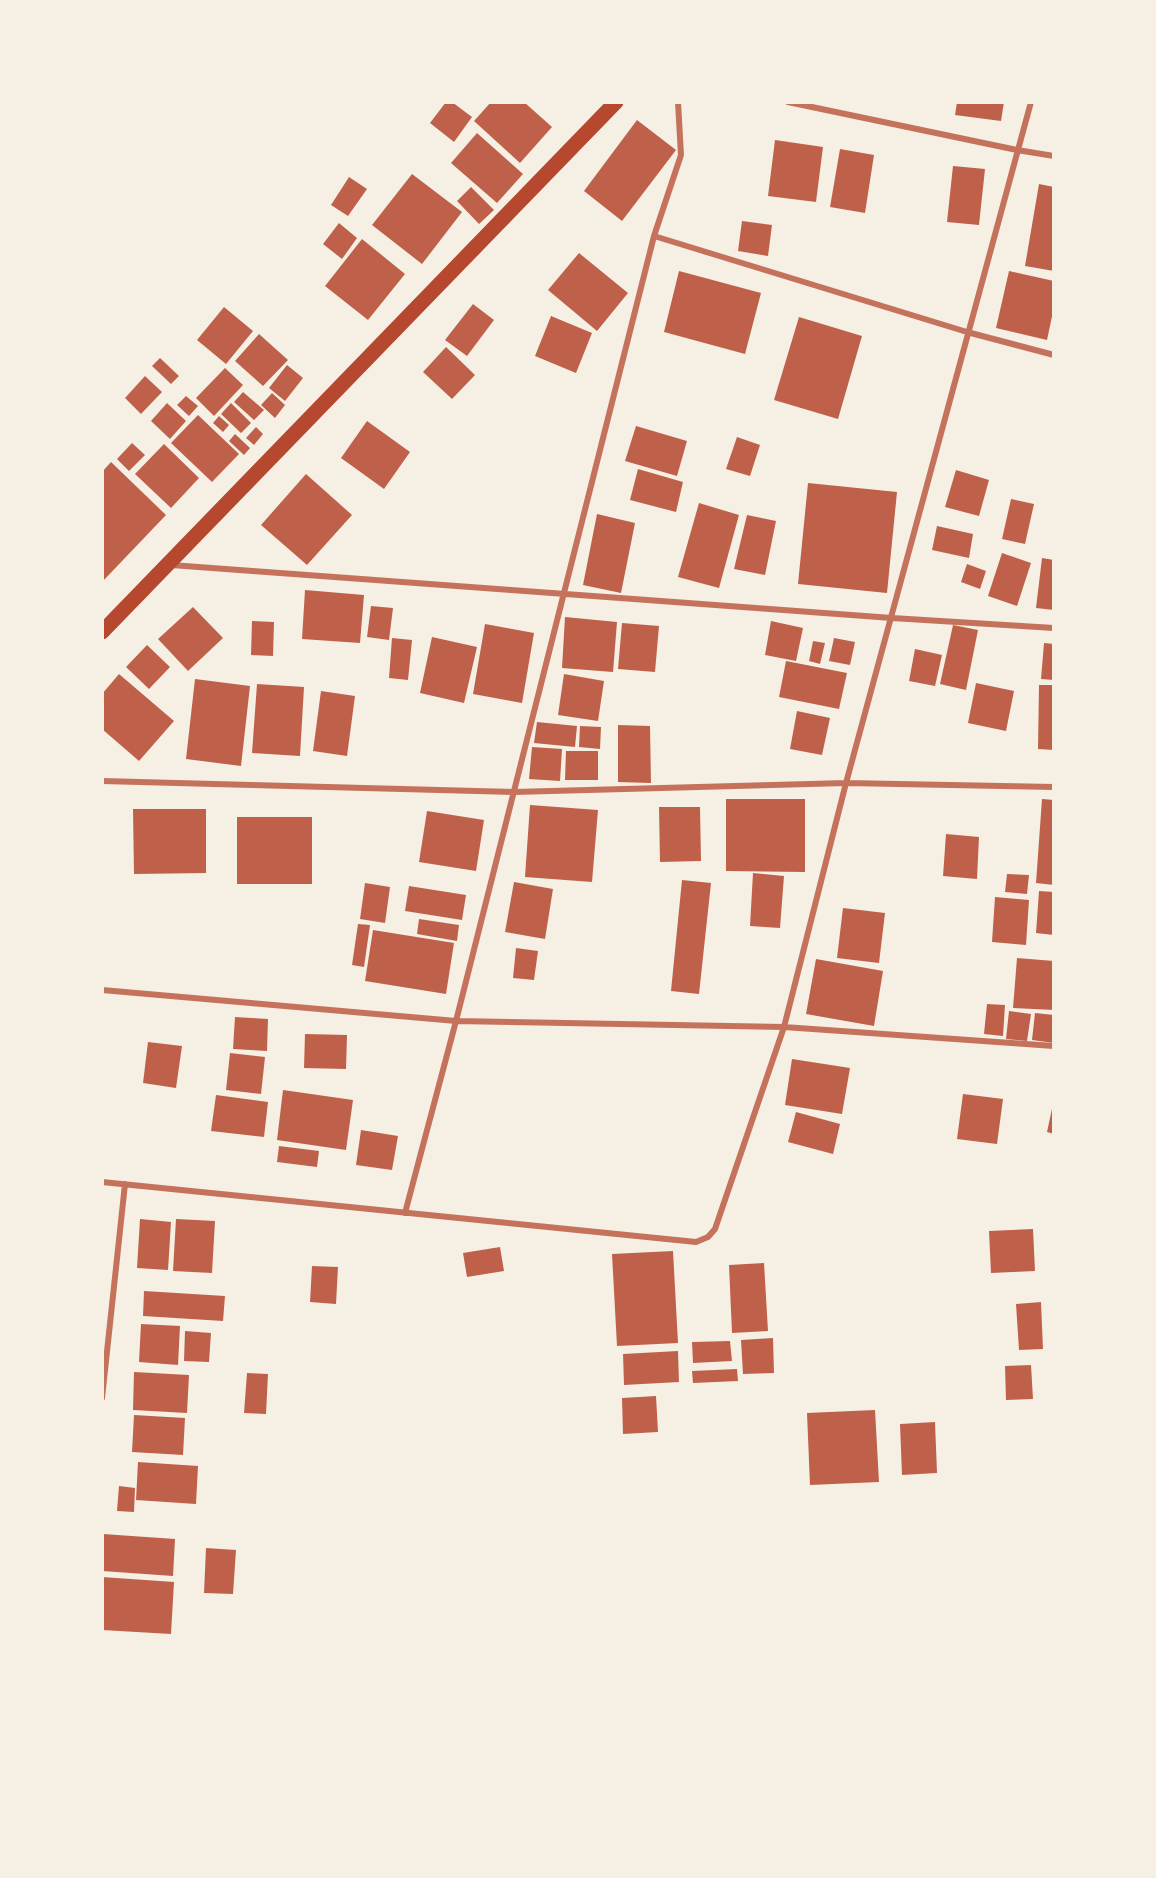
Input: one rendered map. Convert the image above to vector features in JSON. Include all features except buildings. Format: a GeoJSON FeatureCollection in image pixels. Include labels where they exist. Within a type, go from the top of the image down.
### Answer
{"type":"FeatureCollection","features":[{"type":"Feature","properties":{"kind":"main road"},"geometry":{"type":"LineString","coordinates":[[102,632],[616,102]]}},
{"type":"Feature","properties":{"kind":"street"},"geometry":{"type":"LineString","coordinates":[[405,1213],[456,1022],[654,236],[681,155],[678,102]]}},
{"type":"Feature","properties":{"kind":"street"},"geometry":{"type":"LineString","coordinates":[[788,102],[1054,156]]}},
{"type":"Feature","properties":{"kind":"street"},"geometry":{"type":"LineString","coordinates":[[102,1182],[696,1242],[708,1237],[715,1229],[784,1027],[846,783],[1031,102]]}},
{"type":"Feature","properties":{"kind":"street"},"geometry":{"type":"LineString","coordinates":[[654,236],[967,332],[1054,355]]}},
{"type":"Feature","properties":{"kind":"street"},"geometry":{"type":"LineString","coordinates":[[167,565],[1054,628]]}},
{"type":"Feature","properties":{"kind":"street"},"geometry":{"type":"LineString","coordinates":[[102,781],[514,792],[846,783],[1054,787]]}},
{"type":"Feature","properties":{"kind":"street"},"geometry":{"type":"LineString","coordinates":[[102,990],[456,1022],[784,1027],[1054,1046]]}},
{"type":"Feature","properties":{"kind":"street"},"geometry":{"type":"LineString","coordinates":[[102,1398],[125,1184]]}}]}
